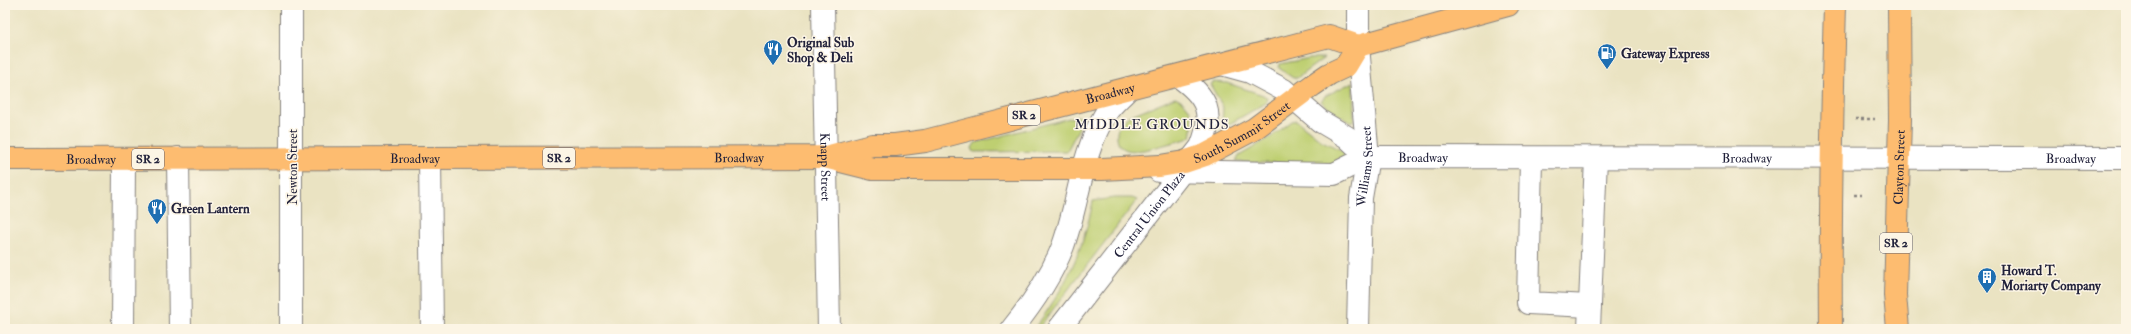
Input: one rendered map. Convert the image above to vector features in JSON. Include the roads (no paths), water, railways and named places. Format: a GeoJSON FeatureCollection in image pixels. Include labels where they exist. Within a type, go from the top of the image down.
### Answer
{"type":"FeatureCollection","features":[{"type":"Feature","properties":{"kind":"main road"},"geometry":{"type":"LineString","coordinates":[[1358,46],[1508,5]]}},
{"type":"Feature","properties":{"kind":"main road"},"geometry":{"type":"LineString","coordinates":[[1831,329],[1831,158],[1835,5]]}},
{"type":"Feature","properties":{"kind":"main road","name":"Clayton Street"},"geometry":{"type":"LineString","coordinates":[[1898,329],[1895,295],[1899,158],[1899,5]]}},
{"type":"Feature","properties":{"kind":"main road","name":"SR 2"},"geometry":{"type":"LineString","coordinates":[[1221,64],[1329,36],[1358,46]]}},
{"type":"Feature","properties":{"kind":"main road","name":"South Summit Street"},"geometry":{"type":"LineString","coordinates":[[1092,169],[1188,165],[1254,129],[1329,74],[1346,66],[1358,46]]}},
{"type":"Feature","properties":{"kind":"main road","name":"Broadway"},"geometry":{"type":"LineString","coordinates":[[826,157],[872,145],[895,145],[925,141],[1221,64]]}},
{"type":"Feature","properties":{"kind":"main road","name":"Broadway"},"geometry":{"type":"LineString","coordinates":[[5,159],[826,157],[873,169],[1092,169]]}},
{"type":"Feature","properties":{"kind":"street","name":"Newton Street"},"geometry":{"type":"LineString","coordinates":[[291,5],[291,329]]}},
{"type":"Feature","properties":{"kind":"street","name":"Knapp Street"},"geometry":{"type":"LineString","coordinates":[[824,5],[829,329]]}},
{"type":"Feature","properties":{"kind":"street","name":"Williams Street"},"geometry":{"type":"LineString","coordinates":[[1358,5],[1358,46],[1368,157],[1361,198],[1358,329]]}},
{"type":"Feature","properties":{"kind":"street"},"geometry":{"type":"LineString","coordinates":[[1221,64],[1250,72],[1279,87],[1320,121],[1347,137],[1368,157]]}},
{"type":"Feature","properties":{"kind":"street","name":"Central Union Plaza"},"geometry":{"type":"LineString","coordinates":[[1059,329],[1201,147],[1207,133],[1209,119],[1207,106],[1194,88],[1178,76]]}},
{"type":"Feature","properties":{"kind":"street"},"geometry":{"type":"LineString","coordinates":[[1012,329],[1034,301],[1056,263],[1092,169],[1090,145],[1107,112],[1129,88]]}},
{"type":"Feature","properties":{"kind":"street","name":"Broadway"},"geometry":{"type":"LineString","coordinates":[[1188,165],[1334,174],[1368,157],[2126,158]]}},
{"type":"Feature","properties":{"kind":"street"},"geometry":{"type":"LineString","coordinates":[[178,158],[180,329]]}},
{"type":"Feature","properties":{"kind":"street"},"geometry":{"type":"LineString","coordinates":[[430,158],[432,329]]}},
{"type":"Feature","properties":{"kind":"street"},"geometry":{"type":"LineString","coordinates":[[1531,158],[1528,303],[1590,306]]}},
{"type":"Feature","properties":{"kind":"street"},"geometry":{"type":"LineString","coordinates":[[1589,329],[1596,158]]}},
{"type":"Feature","properties":{"kind":"street"},"geometry":{"type":"LineString","coordinates":[[123,329],[124,159]]}},
{"type":"Feature","properties":{"kind":"place","name":"Original Sub Shop & Deli"},"geometry":{"type":"Point","coordinates":[773,66]}},
{"type":"Feature","properties":{"kind":"place","name":"Gateway Express"},"geometry":{"type":"Point","coordinates":[1607,70]}},
{"type":"Feature","properties":{"kind":"place","name":"Green Lantern"},"geometry":{"type":"Point","coordinates":[157,225]}},
{"type":"Feature","properties":{"kind":"place","name":"Howard T. Moriarty Company"},"geometry":{"type":"Point","coordinates":[1987,294]}},
{"type":"Feature","properties":{"kind":"district","name":"MIDDLE GROUNDS"},"geometry":{"type":"Point","coordinates":[1152,124]}}]}
